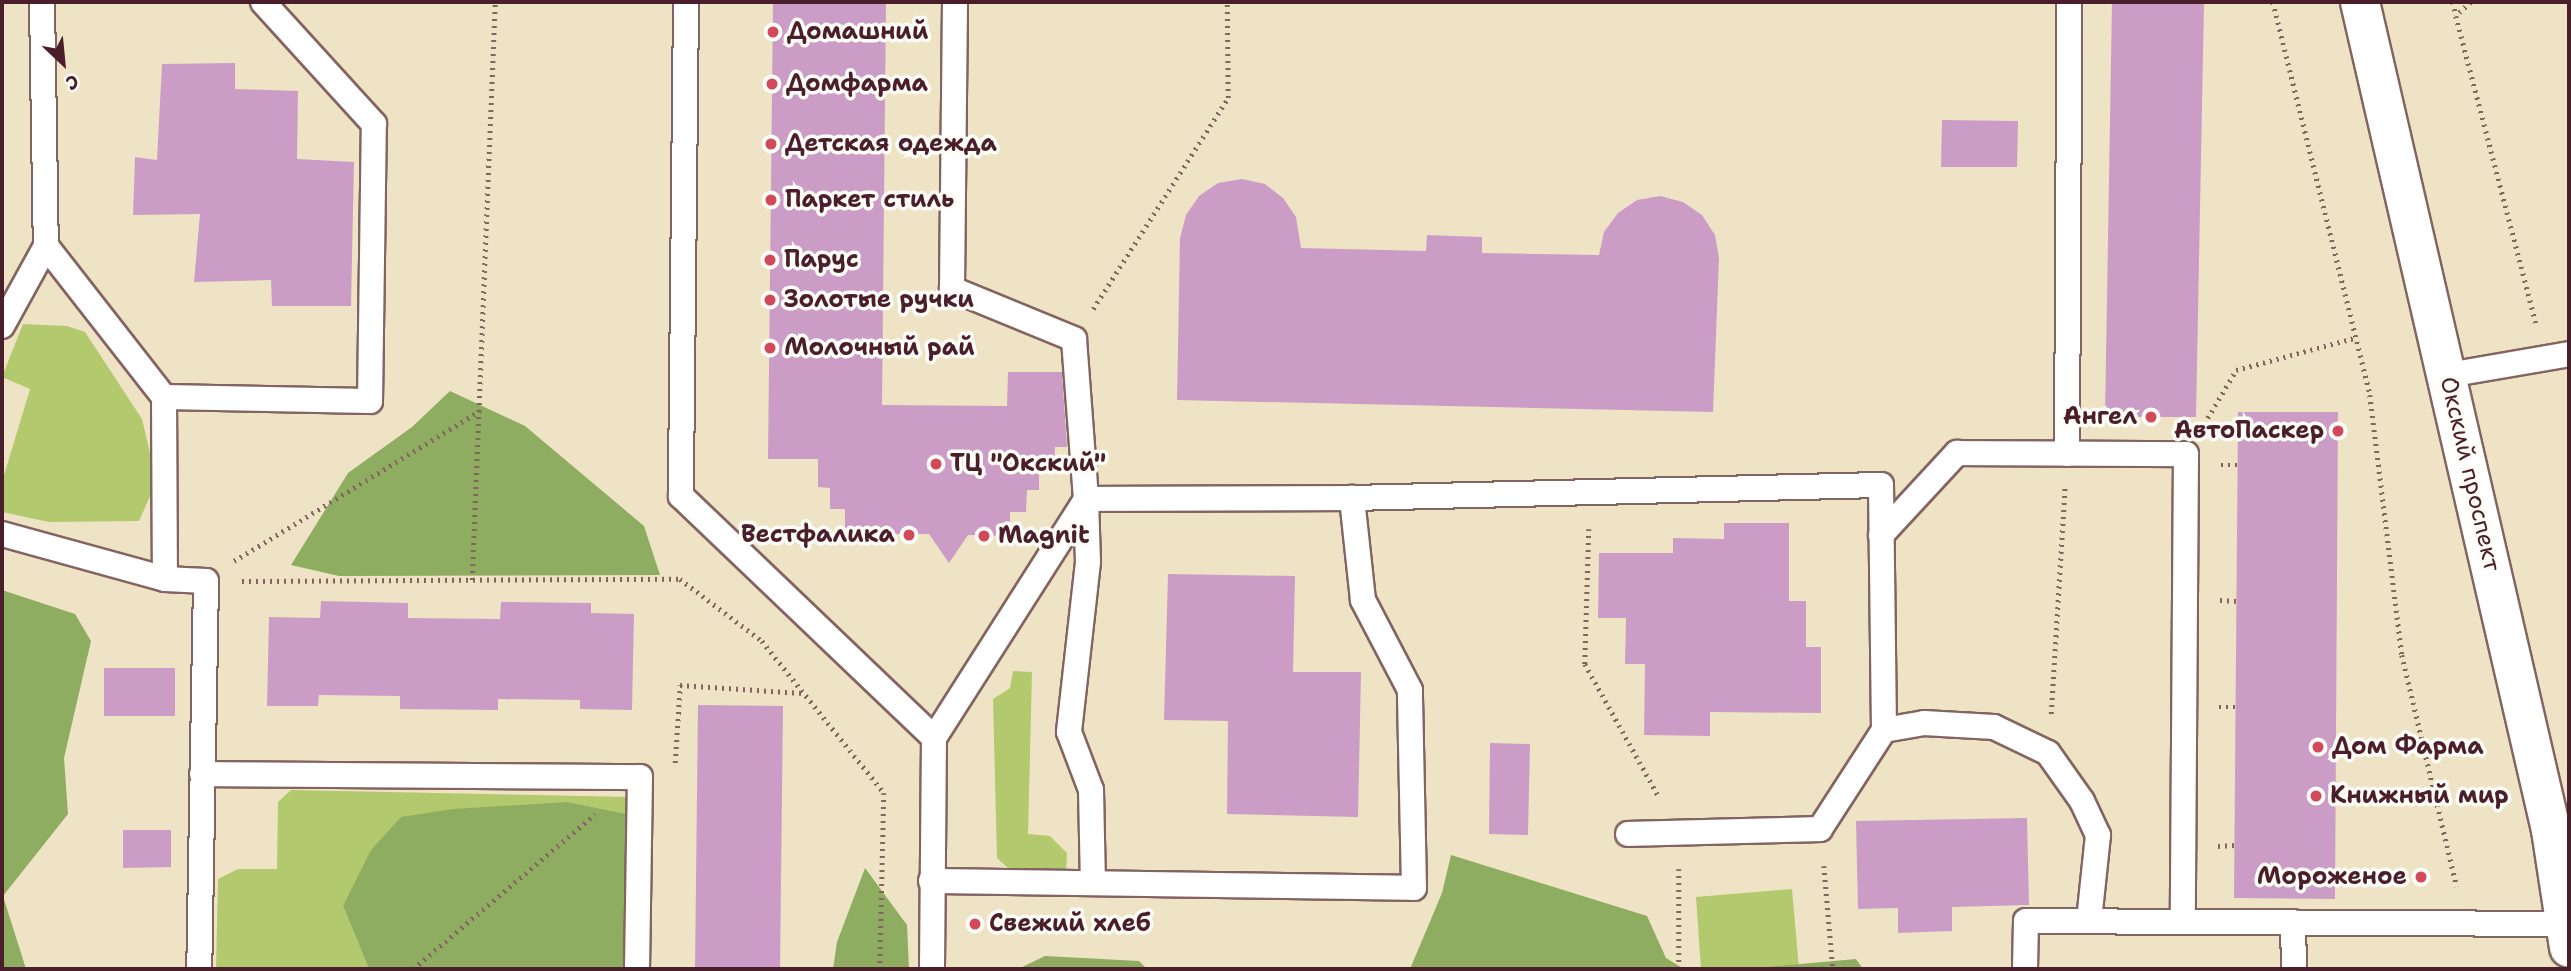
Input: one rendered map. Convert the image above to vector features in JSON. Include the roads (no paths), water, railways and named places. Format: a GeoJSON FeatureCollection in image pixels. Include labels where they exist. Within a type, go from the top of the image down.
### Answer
{"type":"FeatureCollection","features":[{"type":"Feature","properties":{"kind":"main road","name":"Окский проспект"},"geometry":{"type":"LineString","coordinates":[[2360,2],[2448,375],[2560,829],[2568,936]]}},
{"type":"Feature","properties":{"kind":"lane"},"geometry":{"type":"LineString","coordinates":[[2,327],[46,246],[42,2]]}},
{"type":"Feature","properties":{"kind":"lane"},"geometry":{"type":"LineString","coordinates":[[164,397],[370,401],[374,124],[263,2]]}},
{"type":"Feature","properties":{"kind":"lane"},"geometry":{"type":"LineString","coordinates":[[686,2],[681,496],[934,738]]}},
{"type":"Feature","properties":{"kind":"lane"},"geometry":{"type":"LineString","coordinates":[[955,2],[952,289],[1074,339],[1088,562],[1069,732],[1091,790],[1093,883]]}},
{"type":"Feature","properties":{"kind":"lane"},"geometry":{"type":"LineString","coordinates":[[2067,454],[2069,2]]}},
{"type":"Feature","properties":{"kind":"lane"},"geometry":{"type":"LineString","coordinates":[[46,246],[164,397],[164,579]]}},
{"type":"Feature","properties":{"kind":"lane"},"geometry":{"type":"LineString","coordinates":[[2448,375],[2564,355]]}},
{"type":"Feature","properties":{"kind":"lane"},"geometry":{"type":"LineString","coordinates":[[1881,535],[1957,453],[2186,454],[2183,922]]}},
{"type":"Feature","properties":{"kind":"lane"},"geometry":{"type":"LineString","coordinates":[[1086,499],[1352,498],[1881,485],[1884,730],[1820,829],[1628,834]]}},
{"type":"Feature","properties":{"kind":"lane"},"geometry":{"type":"LineString","coordinates":[[931,881],[1414,888],[1410,690],[1363,600],[1352,498]]}},
{"type":"Feature","properties":{"kind":"lane"},"geometry":{"type":"LineString","coordinates":[[932,969],[934,738],[1086,499]]}},
{"type":"Feature","properties":{"kind":"lane"},"geometry":{"type":"LineString","coordinates":[[2,534],[164,579],[206,581],[199,969]]}},
{"type":"Feature","properties":{"kind":"lane"},"geometry":{"type":"LineString","coordinates":[[1884,730],[1924,723],[1994,727],[2048,753],[2082,801],[2098,835],[2089,921]]}},
{"type":"Feature","properties":{"kind":"lane"},"geometry":{"type":"LineString","coordinates":[[202,774],[640,777],[637,969]]}},
{"type":"Feature","properties":{"kind":"lane"},"geometry":{"type":"LineString","coordinates":[[2025,969],[2026,921],[2466,923],[2568,936]]}},
{"type":"Feature","properties":{"kind":"lane"},"geometry":{"type":"LineString","coordinates":[[2293,922],[2294,969]]}},
{"type":"Feature","properties":{"kind":"place","name":"Домашний"},"geometry":{"type":"Point","coordinates":[773,32]}},
{"type":"Feature","properties":{"kind":"place","name":"Домфарма"},"geometry":{"type":"Point","coordinates":[772,84]}},
{"type":"Feature","properties":{"kind":"place","name":"Детская одежда"},"geometry":{"type":"Point","coordinates":[771,144]}},
{"type":"Feature","properties":{"kind":"place","name":"Паркет стиль"},"geometry":{"type":"Point","coordinates":[771,200]}},
{"type":"Feature","properties":{"kind":"place","name":"Парус"},"geometry":{"type":"Point","coordinates":[770,260]}},
{"type":"Feature","properties":{"kind":"place","name":"Золотые ручки"},"geometry":{"type":"Point","coordinates":[770,300]}},
{"type":"Feature","properties":{"kind":"place","name":"Молочный рай"},"geometry":{"type":"Point","coordinates":[770,348]}},
{"type":"Feature","properties":{"kind":"place","name":"Ангел"},"geometry":{"type":"Point","coordinates":[2151,417]}},
{"type":"Feature","properties":{"kind":"place","name":"АвтоПаскер"},"geometry":{"type":"Point","coordinates":[2338,431]}},
{"type":"Feature","properties":{"kind":"place","name":"ТЦ \"Окский\""},"geometry":{"type":"Point","coordinates":[936,464]}},
{"type":"Feature","properties":{"kind":"place","name":"Вестфалика"},"geometry":{"type":"Point","coordinates":[909,535]}},
{"type":"Feature","properties":{"kind":"place","name":"Magnit"},"geometry":{"type":"Point","coordinates":[984,536]}},
{"type":"Feature","properties":{"kind":"place","name":"Дом Фарма"},"geometry":{"type":"Point","coordinates":[2318,747]}},
{"type":"Feature","properties":{"kind":"place","name":"Книжный мир"},"geometry":{"type":"Point","coordinates":[2316,796]}},
{"type":"Feature","properties":{"kind":"place","name":"Мороженое"},"geometry":{"type":"Point","coordinates":[2421,877]}},
{"type":"Feature","properties":{"kind":"place","name":"Свежий хлеб"},"geometry":{"type":"Point","coordinates":[975,924]}}]}
